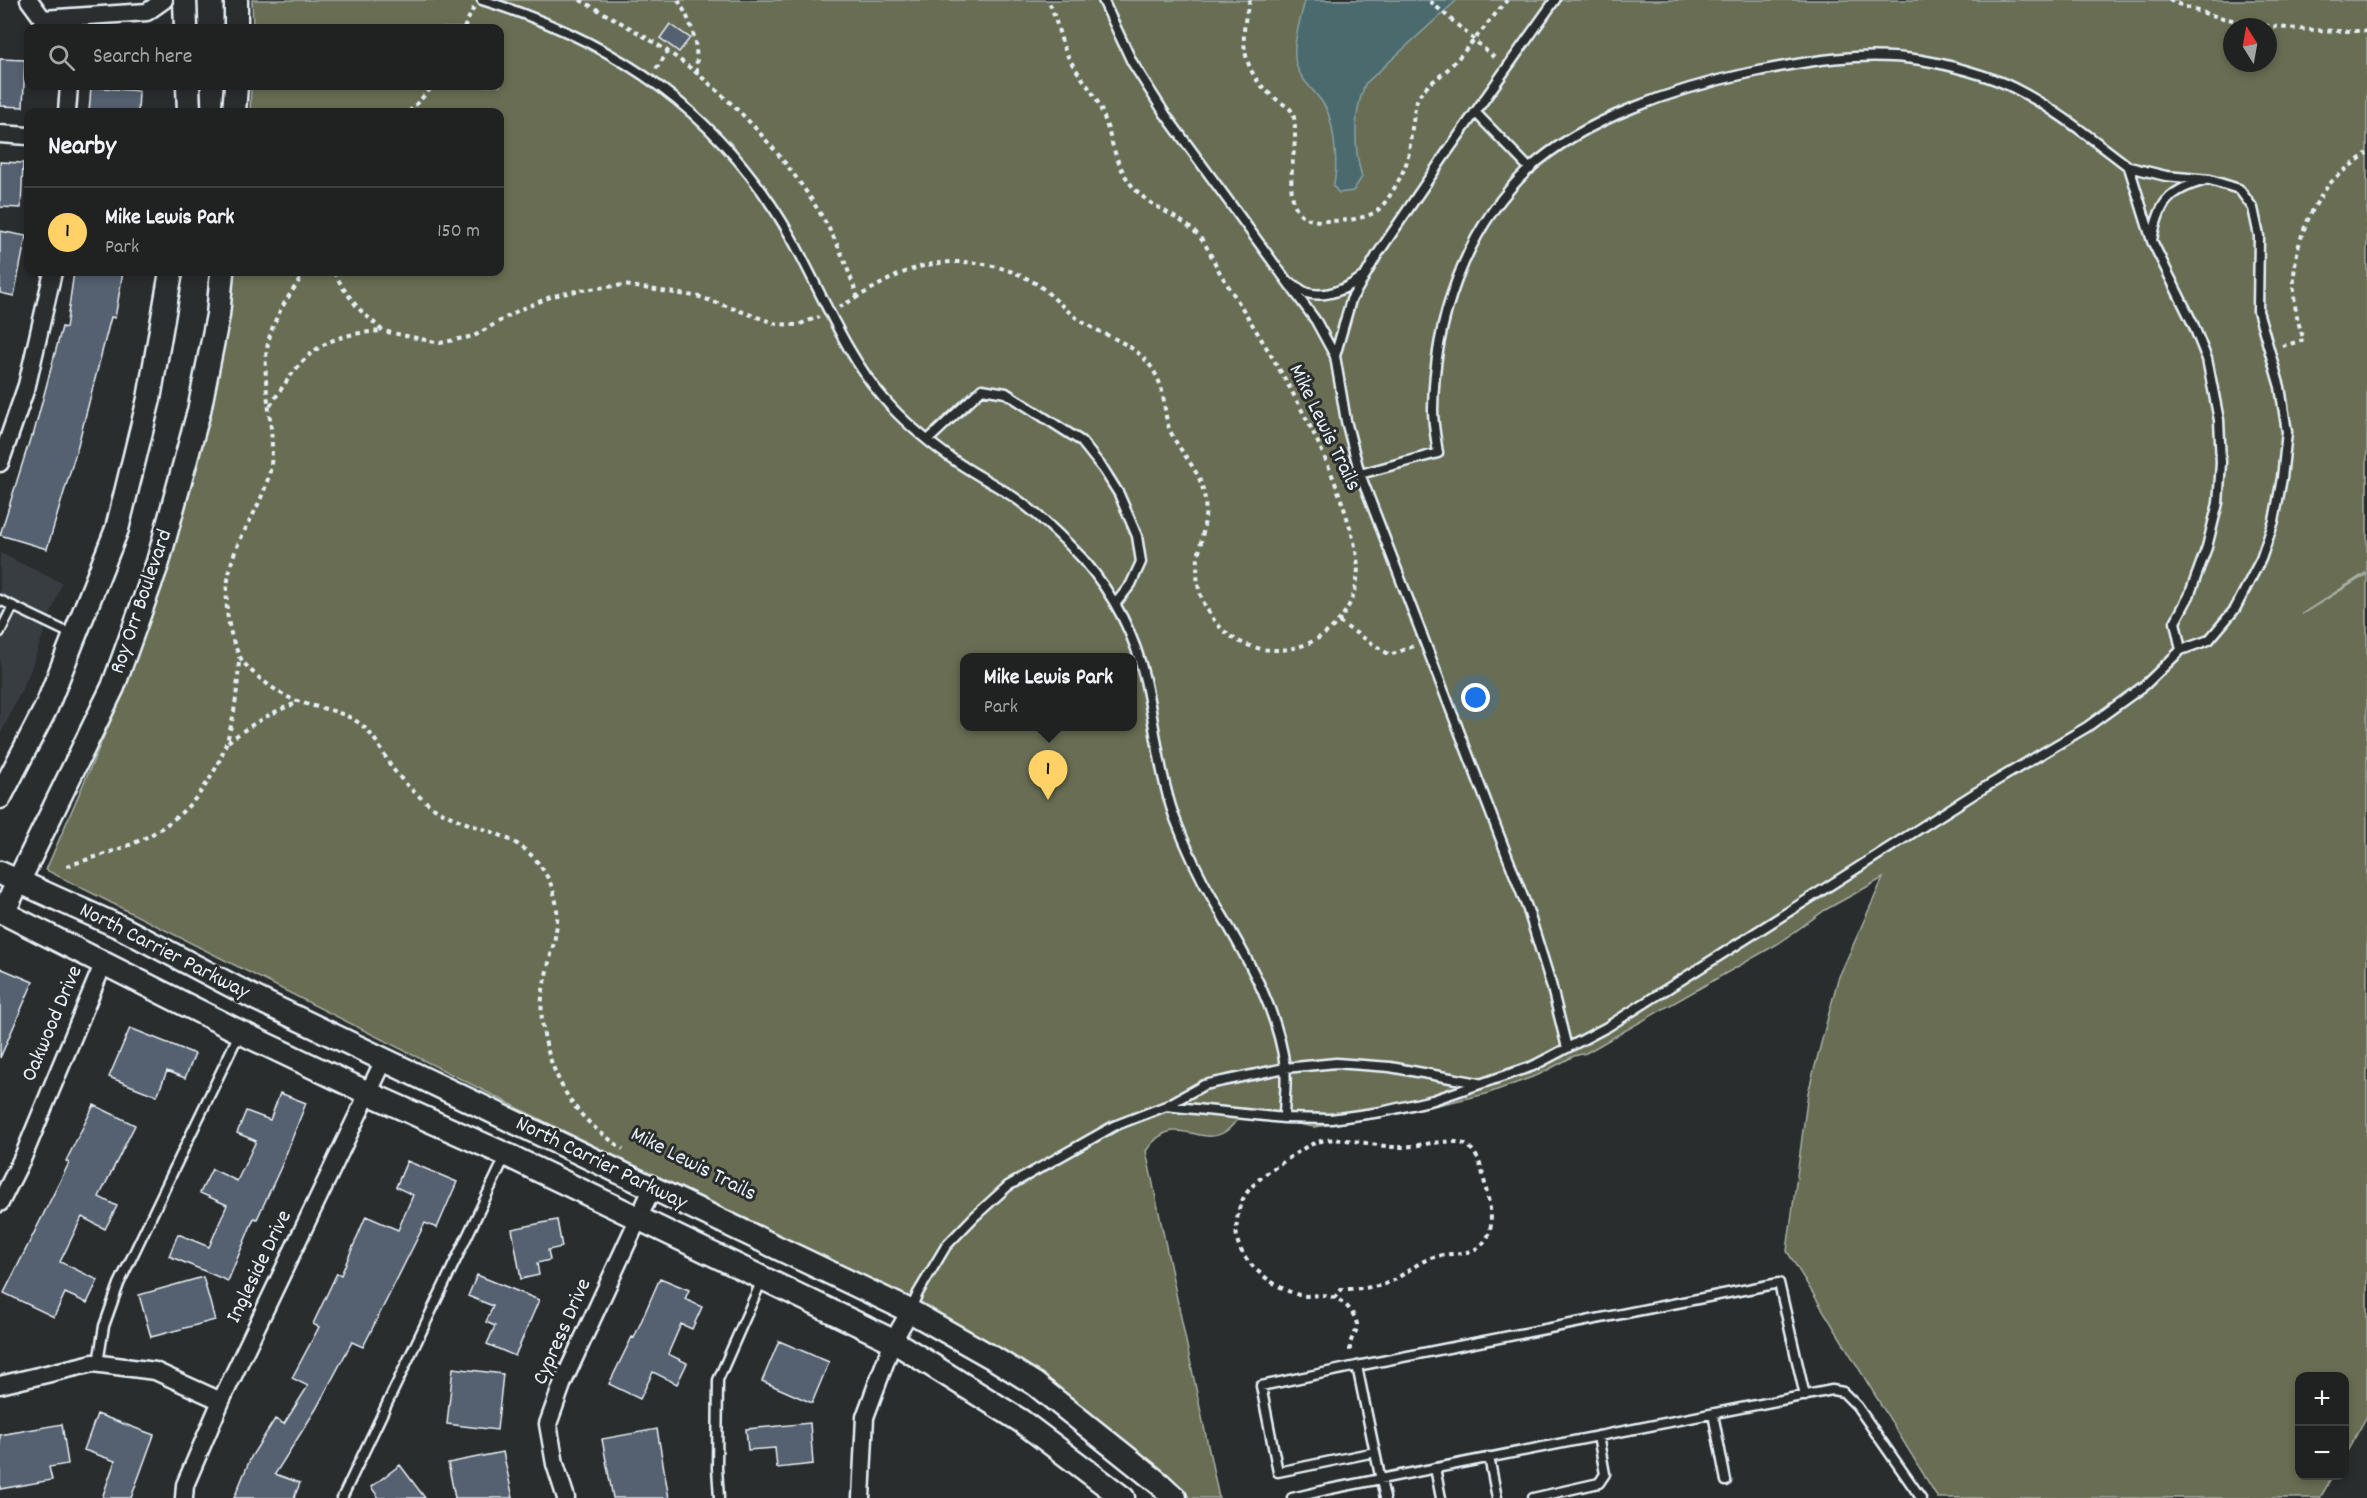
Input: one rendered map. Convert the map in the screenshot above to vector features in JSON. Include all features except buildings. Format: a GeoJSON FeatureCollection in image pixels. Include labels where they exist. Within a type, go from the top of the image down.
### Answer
{"type":"FeatureCollection","features":[{"type":"Feature","properties":{"kind":"main road"},"geometry":{"type":"LineString","coordinates":[[185,0],[186,24]]}},
{"type":"Feature","properties":{"kind":"main road"},"geometry":{"type":"LineString","coordinates":[[236,0],[236,24]]}},
{"type":"Feature","properties":{"kind":"main road"},"geometry":{"type":"LineString","coordinates":[[188,90],[189,108]]}},
{"type":"Feature","properties":{"kind":"main road"},"geometry":{"type":"LineString","coordinates":[[234,108],[236,90]]}},
{"type":"Feature","properties":{"kind":"main road"},"geometry":{"type":"LineString","coordinates":[[0,797],[46,708],[117,529],[149,399],[170,276]]}},
{"type":"Feature","properties":{"kind":"main road","name":"Roy Orr Boulevard"},"geometry":{"type":"LineString","coordinates":[[2,912],[9,877],[113,687],[158,562],[199,411],[218,315],[222,276]]}},
{"type":"Feature","properties":{"kind":"main road","name":"North Carrier Parkway"},"geometry":{"type":"LineString","coordinates":[[9,877],[122,928],[257,999],[385,1058],[652,1189],[910,1311],[976,1347],[1035,1384],[1175,1498]]}},
{"type":"Feature","properties":{"kind":"main road","name":"North Carrier Parkway"},"geometry":{"type":"LineString","coordinates":[[2,912],[240,1032],[368,1093],[507,1155],[893,1341],[1021,1421],[1123,1498]]}},
{"type":"Feature","properties":{"kind":"street"},"geometry":{"type":"LineString","coordinates":[[29,0],[43,19],[147,12],[164,0]]}},
{"type":"Feature","properties":{"kind":"street"},"geometry":{"type":"LineString","coordinates":[[67,108],[69,90]]}},
{"type":"Feature","properties":{"kind":"street"},"geometry":{"type":"LineString","coordinates":[[0,134],[24,136]]}},
{"type":"Feature","properties":{"kind":"street"},"geometry":{"type":"LineString","coordinates":[[0,463],[27,385],[52,276]]}},
{"type":"Feature","properties":{"kind":"street","name":"Oakwood Drive"},"geometry":{"type":"LineString","coordinates":[[0,1203],[23,1157],[104,962]]}},
{"type":"Feature","properties":{"kind":"street","name":"Ingleside Drive"},"geometry":{"type":"LineString","coordinates":[[184,1498],[185,1485],[221,1401],[385,1058]]}},
{"type":"Feature","properties":{"kind":"street","name":"Cypress Drive"},"geometry":{"type":"LineString","coordinates":[[566,1498],[555,1464],[548,1424],[563,1382],[652,1189]]}},
{"type":"Feature","properties":{"kind":"street"},"geometry":{"type":"LineString","coordinates":[[861,1498],[865,1417],[893,1341],[910,1311]]}},
{"type":"Feature","properties":{"kind":"street"},"geometry":{"type":"LineString","coordinates":[[0,1385],[93,1363],[155,1371],[221,1401]]}},
{"type":"Feature","properties":{"kind":"street"},"geometry":{"type":"LineString","coordinates":[[0,1374],[28,1379]]}},
{"type":"Feature","properties":{"kind":"lane"},"geometry":{"type":"LineString","coordinates":[[482,0],[529,15],[582,38],[675,98],[713,131],[763,192],[811,273],[864,374],[886,401],[928,440],[951,458],[1018,500],[1055,531],[1084,560],[1116,603],[1137,653]]}},
{"type":"Feature","properties":{"kind":"lane"},"geometry":{"type":"LineString","coordinates":[[1103,0],[1132,62],[1148,88],[1316,321],[1335,356],[1346,421],[1360,474],[1528,910],[1551,984],[1567,1048]]}},
{"type":"Feature","properties":{"kind":"lane"},"geometry":{"type":"LineString","coordinates":[[1335,356],[1351,300],[1364,276],[1475,112],[1555,0]]}},
{"type":"Feature","properties":{"kind":"lane"},"geometry":{"type":"LineString","coordinates":[[1166,1106],[1284,1118],[1331,1119],[1381,1112],[1433,1100],[1533,1066],[1607,1027],[1977,792],[2087,727],[2145,685],[2181,650],[2209,640],[2235,609],[2261,559],[2274,521],[2287,432],[2280,387],[2259,311],[2259,236],[2253,208],[2239,189],[2210,180],[2166,176],[2129,167],[2051,108],[2012,86],[1923,60],[1882,56],[1837,57],[1731,76],[1680,91],[1595,125],[1561,146],[1530,169],[1499,204],[1474,241],[1443,322],[1435,369],[1433,412],[1438,453],[1360,474]]}},
{"type":"Feature","properties":{"kind":"lane"},"geometry":{"type":"LineString","coordinates":[[1475,112],[1530,169]]}},
{"type":"Feature","properties":{"kind":"lane"},"geometry":{"type":"LineString","coordinates":[[2129,167],[2152,241],[2193,324],[2207,359],[2219,420],[2221,463],[2218,503],[2207,547],[2189,596],[2175,622],[2181,650]]}},
{"type":"Feature","properties":{"kind":"lane"},"geometry":{"type":"LineString","coordinates":[[2152,241],[2157,215],[2168,197],[2185,186],[2210,180]]}},
{"type":"Feature","properties":{"kind":"lane"},"geometry":{"type":"LineString","coordinates":[[1286,281],[1308,293],[1328,293],[1345,290],[1364,276]]}},
{"type":"Feature","properties":{"kind":"lane"},"geometry":{"type":"LineString","coordinates":[[928,440],[982,389],[1006,393],[1081,441],[1119,494],[1137,536],[1141,562],[1131,584],[1116,603]]}},
{"type":"Feature","properties":{"kind":"lane"},"geometry":{"type":"LineString","coordinates":[[0,600],[74,635]]}},
{"type":"Feature","properties":{"kind":"lane"},"geometry":{"type":"LineString","coordinates":[[0,632],[13,606]]}},
{"type":"Feature","properties":{"kind":"lane"},"geometry":{"type":"LineString","coordinates":[[1137,654],[1173,811],[1190,857],[1260,981],[1275,1026],[1285,1068],[1284,1118]]}},
{"type":"Feature","properties":{"kind":"lane"},"geometry":{"type":"LineString","coordinates":[[98,1364],[104,1326],[119,1284],[240,1032]]}},
{"type":"Feature","properties":{"kind":"lane"},"geometry":{"type":"LineString","coordinates":[[910,1311],[923,1283],[946,1246],[1008,1186],[1114,1126],[1166,1106],[1204,1085],[1285,1068],[1336,1063],[1390,1067],[1478,1083]]}},
{"type":"Feature","properties":{"kind":"lane"},"geometry":{"type":"LineString","coordinates":[[342,1498],[507,1155]]}},
{"type":"Feature","properties":{"kind":"lane"},"geometry":{"type":"LineString","coordinates":[[719,1498],[718,1380],[763,1279]]}},
{"type":"Feature","properties":{"kind":"lane"},"geometry":{"type":"LineString","coordinates":[[1375,1452],[1278,1472],[1261,1386],[1779,1283],[1805,1396]]}},
{"type":"Feature","properties":{"kind":"lane"},"geometry":{"type":"LineString","coordinates":[[1354,1367],[1385,1498]]}},
{"type":"Feature","properties":{"kind":"lane"},"geometry":{"type":"LineString","coordinates":[[1292,1498],[1832,1390],[1843,1392],[1857,1406],[1922,1498]]}},
{"type":"Feature","properties":{"kind":"lane"},"geometry":{"type":"LineString","coordinates":[[1713,1414],[1726,1481]]}},
{"type":"Feature","properties":{"kind":"lane"},"geometry":{"type":"LineString","coordinates":[[1533,1498],[1599,1484],[1605,1474],[1598,1436]]}},
{"type":"Feature","properties":{"kind":"lane"},"geometry":{"type":"LineString","coordinates":[[1489,1457],[1497,1498]]}},
{"type":"Feature","properties":{"kind":"lane"},"geometry":{"type":"LineString","coordinates":[[1435,1468],[1441,1498]]}},
{"type":"Feature","properties":{"kind":"path"},"geometry":{"type":"LineString","coordinates":[[466,24],[477,0]]}},
{"type":"Feature","properties":{"kind":"path"},"geometry":{"type":"LineString","coordinates":[[579,0],[624,23],[668,52],[697,74],[761,135],[801,184],[836,242],[858,298]]}},
{"type":"Feature","properties":{"kind":"path"},"geometry":{"type":"LineString","coordinates":[[678,0],[691,20],[696,42],[697,74]]}},
{"type":"Feature","properties":{"kind":"path","name":"Mike Lewis Trails"},"geometry":{"type":"LineString","coordinates":[[270,407],[300,362],[317,348],[356,332],[383,331],[440,343],[474,336],[519,310],[553,297],[581,290],[624,285],[700,297],[777,324],[797,325],[830,312],[905,272],[931,264],[960,262],[986,264],[1031,281],[1083,322],[1125,343],[1148,361],[1160,385],[1168,426],[1177,445],[1193,465],[1202,487],[1206,512],[1203,536],[1197,555],[1196,577],[1202,601],[1212,619],[1231,638],[1252,646],[1278,651],[1303,646],[1325,635],[1339,622],[1351,601],[1357,579],[1356,555],[1342,502],[1316,438],[1299,405],[1196,232],[1147,200],[1131,184],[1118,162],[1100,105],[1065,50],[1048,0]]}},
{"type":"Feature","properties":{"kind":"path"},"geometry":{"type":"LineString","coordinates":[[1250,0],[1243,31],[1243,51],[1254,77],[1271,95],[1288,105],[1295,115],[1290,188],[1293,201],[1302,215],[1311,220],[1329,221],[1363,216],[1377,211],[1384,204],[1406,164],[1420,94],[1448,69],[1507,0]]}},
{"type":"Feature","properties":{"kind":"path"},"geometry":{"type":"LineString","coordinates":[[2169,0],[2199,11],[2280,27],[2326,31],[2367,31]]}},
{"type":"Feature","properties":{"kind":"path"},"geometry":{"type":"LineString","coordinates":[[1430,1],[1507,68]]}},
{"type":"Feature","properties":{"kind":"path"},"geometry":{"type":"LineString","coordinates":[[648,80],[668,52]]}},
{"type":"Feature","properties":{"kind":"path"},"geometry":{"type":"LineString","coordinates":[[413,108],[429,90]]}},
{"type":"Feature","properties":{"kind":"path"},"geometry":{"type":"LineString","coordinates":[[2270,350],[2304,340],[2298,324],[2293,274],[2303,227],[2329,185],[2367,153]]}},
{"type":"Feature","properties":{"kind":"path","name":"Mike Lewis Trails"},"geometry":{"type":"LineString","coordinates":[[68,866],[135,842],[157,831],[178,816],[210,777],[228,742],[235,716],[239,657],[229,624],[227,606],[229,569],[240,541],[255,514],[269,473],[273,433],[266,359],[269,338],[278,314],[302,276]]}},
{"type":"Feature","properties":{"kind":"path"},"geometry":{"type":"LineString","coordinates":[[336,276],[358,308],[383,331]]}},
{"type":"Feature","properties":{"kind":"path"},"geometry":{"type":"LineString","coordinates":[[1339,622],[1390,655],[1425,642]]}},
{"type":"Feature","properties":{"kind":"path","name":"Mike Lewis Trails"},"geometry":{"type":"LineString","coordinates":[[239,657],[281,694],[356,721],[371,735],[394,770],[425,802],[441,812],[518,842],[535,859],[546,875],[557,904],[557,933],[542,994],[543,1025],[551,1056],[558,1078],[582,1116],[627,1152]]}},
{"type":"Feature","properties":{"kind":"path","name":"Mike Lewis Trails"},"geometry":{"type":"LineString","coordinates":[[228,742],[252,723],[274,710],[298,702]]}},
{"type":"Feature","properties":{"kind":"path"},"geometry":{"type":"LineString","coordinates":[[1334,1298],[1342,1289],[1379,1286],[1390,1282],[1423,1261],[1434,1257],[1467,1253],[1477,1249],[1487,1237],[1491,1227],[1491,1214],[1484,1180],[1473,1151],[1465,1144],[1455,1142],[1396,1147],[1362,1141],[1327,1140],[1301,1150],[1268,1171],[1254,1184],[1243,1200],[1237,1219],[1240,1249],[1250,1264],[1292,1293],[1302,1296],[1323,1295],[1334,1298],[1348,1308],[1358,1322],[1350,1343],[1354,1367]]}},
{"type":"Feature","properties":{"kind":"shaded area"},"geometry":{"type":"Polygon","coordinates":[[[0,553],[62,583],[29,674],[0,736],[0,553]]]}},
{"type":"Feature","properties":{"kind":"green space"},"geometry":{"type":"Polygon","coordinates":[[[252,0],[2367,0],[2367,572],[2302,614],[2367,574],[2367,1416],[2349,1448],[2349,1372],[2295,1372],[2295,1480],[2331,1480],[2320,1498],[1938,1498],[1787,1251],[1808,1093],[1838,979],[1883,878],[1825,910],[1779,943],[1586,1053],[1574,1056],[1538,1075],[1486,1094],[1390,1116],[1314,1127],[1242,1114],[1228,1129],[1216,1136],[1177,1131],[1167,1132],[1156,1139],[1146,1151],[1219,1498],[1190,1498],[1088,1411],[994,1344],[874,1281],[655,1177],[46,870],[121,697],[166,574],[199,462],[233,276],[504,276],[504,108],[250,108],[251,90],[504,90],[504,24],[253,24],[252,0]]]}},
{"type":"Feature","properties":{"kind":"water"},"geometry":{"type":"Polygon","coordinates":[[[1305,0],[1457,0],[1365,84],[1361,95],[1356,130],[1357,154],[1362,177],[1353,191],[1339,193],[1333,186],[1336,168],[1333,133],[1328,112],[1299,72],[1295,59],[1295,44],[1305,0]]]}},
{"type":"Feature","properties":{"kind":"place","name":"Mike Lewis Park"},"geometry":{"type":"Point","coordinates":[1048,800]}}]}
